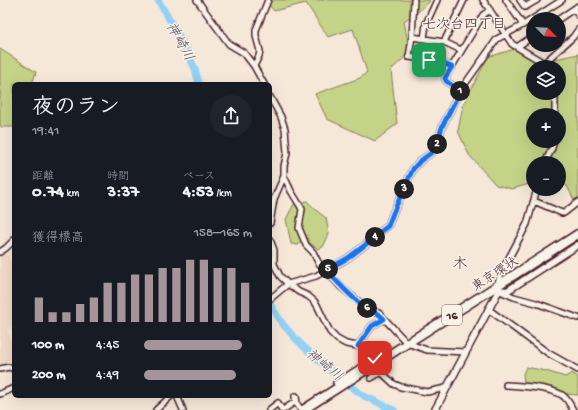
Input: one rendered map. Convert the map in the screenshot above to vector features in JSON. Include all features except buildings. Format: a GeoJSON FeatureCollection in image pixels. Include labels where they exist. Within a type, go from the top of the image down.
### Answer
{"type":"FeatureCollection","features":[{"type":"Feature","properties":{"kind":"highway","name":"東京環状"},"geometry":{"type":"LineString","coordinates":[[302,410],[410,344],[578,234]]}},
{"type":"Feature","properties":{"kind":"highway","name":"東京環状"},"geometry":{"type":"LineString","coordinates":[[497,288],[578,240]]}},
{"type":"Feature","properties":{"kind":"highway","name":"東京環状"},"geometry":{"type":"LineString","coordinates":[[311,410],[339,386]]}},
{"type":"Feature","properties":{"kind":"main road"},"geometry":{"type":"LineString","coordinates":[[435,410],[488,309],[497,288],[507,291],[578,245]]}},
{"type":"Feature","properties":{"kind":"street"},"geometry":{"type":"LineString","coordinates":[[197,0],[229,44],[244,53],[254,66],[263,82]]}},
{"type":"Feature","properties":{"kind":"street"},"geometry":{"type":"LineString","coordinates":[[254,66],[260,51],[256,30],[268,0]]}},
{"type":"Feature","properties":{"kind":"street"},"geometry":{"type":"LineString","coordinates":[[414,0],[412,37],[409,57],[429,60],[452,67]]}},
{"type":"Feature","properties":{"kind":"street"},"geometry":{"type":"LineString","coordinates":[[424,39],[426,24],[437,0]]}},
{"type":"Feature","properties":{"kind":"street"},"geometry":{"type":"LineString","coordinates":[[444,42],[464,0]]}},
{"type":"Feature","properties":{"kind":"street"},"geometry":{"type":"LineString","coordinates":[[483,0],[512,44],[537,60]]}},
{"type":"Feature","properties":{"kind":"street"},"geometry":{"type":"LineString","coordinates":[[506,0],[523,25]]}},
{"type":"Feature","properties":{"kind":"street"},"geometry":{"type":"LineString","coordinates":[[520,0],[525,7],[537,0]]}},
{"type":"Feature","properties":{"kind":"street"},"geometry":{"type":"LineString","coordinates":[[272,297],[288,284],[316,276],[348,258],[388,226],[413,169],[420,161],[431,153],[437,144],[442,127],[460,91],[497,39],[523,25],[562,0]]}},
{"type":"Feature","properties":{"kind":"street"},"geometry":{"type":"LineString","coordinates":[[566,14],[576,8],[578,15]]}},
{"type":"Feature","properties":{"kind":"street"},"geometry":{"type":"LineString","coordinates":[[460,91],[446,81],[445,78],[483,16],[490,10]]}},
{"type":"Feature","properties":{"kind":"street"},"geometry":{"type":"LineString","coordinates":[[550,60],[578,30]]}},
{"type":"Feature","properties":{"kind":"street"},"geometry":{"type":"LineString","coordinates":[[412,37],[444,42],[462,50]]}},
{"type":"Feature","properties":{"kind":"street"},"geometry":{"type":"LineString","coordinates":[[517,47],[526,41]]}},
{"type":"Feature","properties":{"kind":"street"},"geometry":{"type":"LineString","coordinates":[[272,101],[285,129],[287,153],[284,166],[284,176],[274,199],[272,212]]}},
{"type":"Feature","properties":{"kind":"street"},"geometry":{"type":"LineString","coordinates":[[284,176],[302,209],[299,228],[306,245],[313,252],[318,262],[341,287],[369,310],[379,313],[410,344],[428,350],[466,352]]}},
{"type":"Feature","properties":{"kind":"street"},"geometry":{"type":"LineString","coordinates":[[535,196],[526,224],[502,272],[497,288],[514,297],[578,318]]}},
{"type":"Feature","properties":{"kind":"street"},"geometry":{"type":"LineString","coordinates":[[534,201],[562,213],[578,202]]}},
{"type":"Feature","properties":{"kind":"street"},"geometry":{"type":"LineString","coordinates":[[0,252],[12,242]]}},
{"type":"Feature","properties":{"kind":"street"},"geometry":{"type":"LineString","coordinates":[[272,245],[274,250],[274,264],[280,276],[288,284],[314,301],[330,332],[337,339],[346,344],[358,346],[375,358],[351,379]]}},
{"type":"Feature","properties":{"kind":"street"},"geometry":{"type":"LineString","coordinates":[[488,309],[548,353],[578,370]]}},
{"type":"Feature","properties":{"kind":"street"},"geometry":{"type":"LineString","coordinates":[[358,346],[372,326],[384,319]]}},
{"type":"Feature","properties":{"kind":"street"},"geometry":{"type":"LineString","coordinates":[[0,370],[9,367],[12,368]]}},
{"type":"Feature","properties":{"kind":"street"},"geometry":{"type":"LineString","coordinates":[[372,378],[381,372],[394,384],[405,388],[427,392],[446,388]]}},
{"type":"Feature","properties":{"kind":"street"},"geometry":{"type":"LineString","coordinates":[[506,385],[523,386],[561,394],[573,410]]}},
{"type":"Feature","properties":{"kind":"street"},"geometry":{"type":"LineString","coordinates":[[0,394],[12,389]]}},
{"type":"Feature","properties":{"kind":"street"},"geometry":{"type":"LineString","coordinates":[[268,410],[278,403],[282,410],[295,402],[296,396],[297,404],[302,410]]}},
{"type":"Feature","properties":{"kind":"street"},"geometry":{"type":"LineString","coordinates":[[156,410],[169,398]]}},
{"type":"Feature","properties":{"kind":"street"},"geometry":{"type":"LineString","coordinates":[[178,398],[183,410]]}},
{"type":"Feature","properties":{"kind":"shaded area"},"geometry":{"type":"Polygon","coordinates":[[[5,253],[9,257],[12,265],[12,327],[7,329],[12,345],[12,366],[0,367],[0,255],[5,253]]]}},
{"type":"Feature","properties":{"kind":"green space"},"geometry":{"type":"Polygon","coordinates":[[[265,0],[429,0],[430,1],[419,11],[404,21],[409,48],[404,58],[391,70],[397,124],[375,141],[327,119],[315,94],[360,78],[367,72],[353,29],[328,37],[306,3],[274,11],[265,0]]]}},
{"type":"Feature","properties":{"kind":"green space"},"geometry":{"type":"Polygon","coordinates":[[[518,48],[539,60],[526,60],[526,100],[566,100],[566,60],[551,60],[578,54],[578,202],[575,202],[566,186],[566,156],[526,156],[526,185],[512,189],[496,185],[469,155],[458,131],[463,105],[488,57],[518,48]]]}},
{"type":"Feature","properties":{"kind":"green space"},"geometry":{"type":"Polygon","coordinates":[[[0,49],[36,72],[33,82],[12,82],[12,127],[1,127],[0,125],[0,49]]]}},
{"type":"Feature","properties":{"kind":"green space"},"geometry":{"type":"Polygon","coordinates":[[[307,201],[326,218],[329,234],[323,247],[318,249],[306,240],[298,245],[291,244],[286,219],[294,204],[307,201]]]}},
{"type":"Feature","properties":{"kind":"green space"},"geometry":{"type":"Polygon","coordinates":[[[526,367],[565,377],[572,373],[578,377],[578,395],[567,394],[524,383],[523,374],[526,367]]]}},
{"type":"Feature","properties":{"kind":"waterway","name":"神崎川"},"geometry":{"type":"LineString","coordinates":[[158,0],[185,47],[195,69],[198,82]]}},
{"type":"Feature","properties":{"kind":"waterway","name":"神崎川"},"geometry":{"type":"LineString","coordinates":[[272,307],[282,323],[293,336],[338,377],[364,396],[394,410]]}},
{"type":"Feature","properties":{"kind":"district","name":"七次台四丁目"},"geometry":{"type":"Point","coordinates":[464,23]}},
{"type":"Feature","properties":{"kind":"district","name":"木"},"geometry":{"type":"Point","coordinates":[460,263]}},
{"type":"Feature","properties":{"kind":"route"},"geometry":{"type":"LineString","coordinates":[[375,358],[358,346],[368,330],[384,319],[379,313],[369,310],[361,304],[341,287],[326,270],[348,258],[388,226],[413,169],[420,161],[431,153],[437,144],[442,127],[460,91],[446,81],[445,78],[452,67],[429,60]]}}]}
